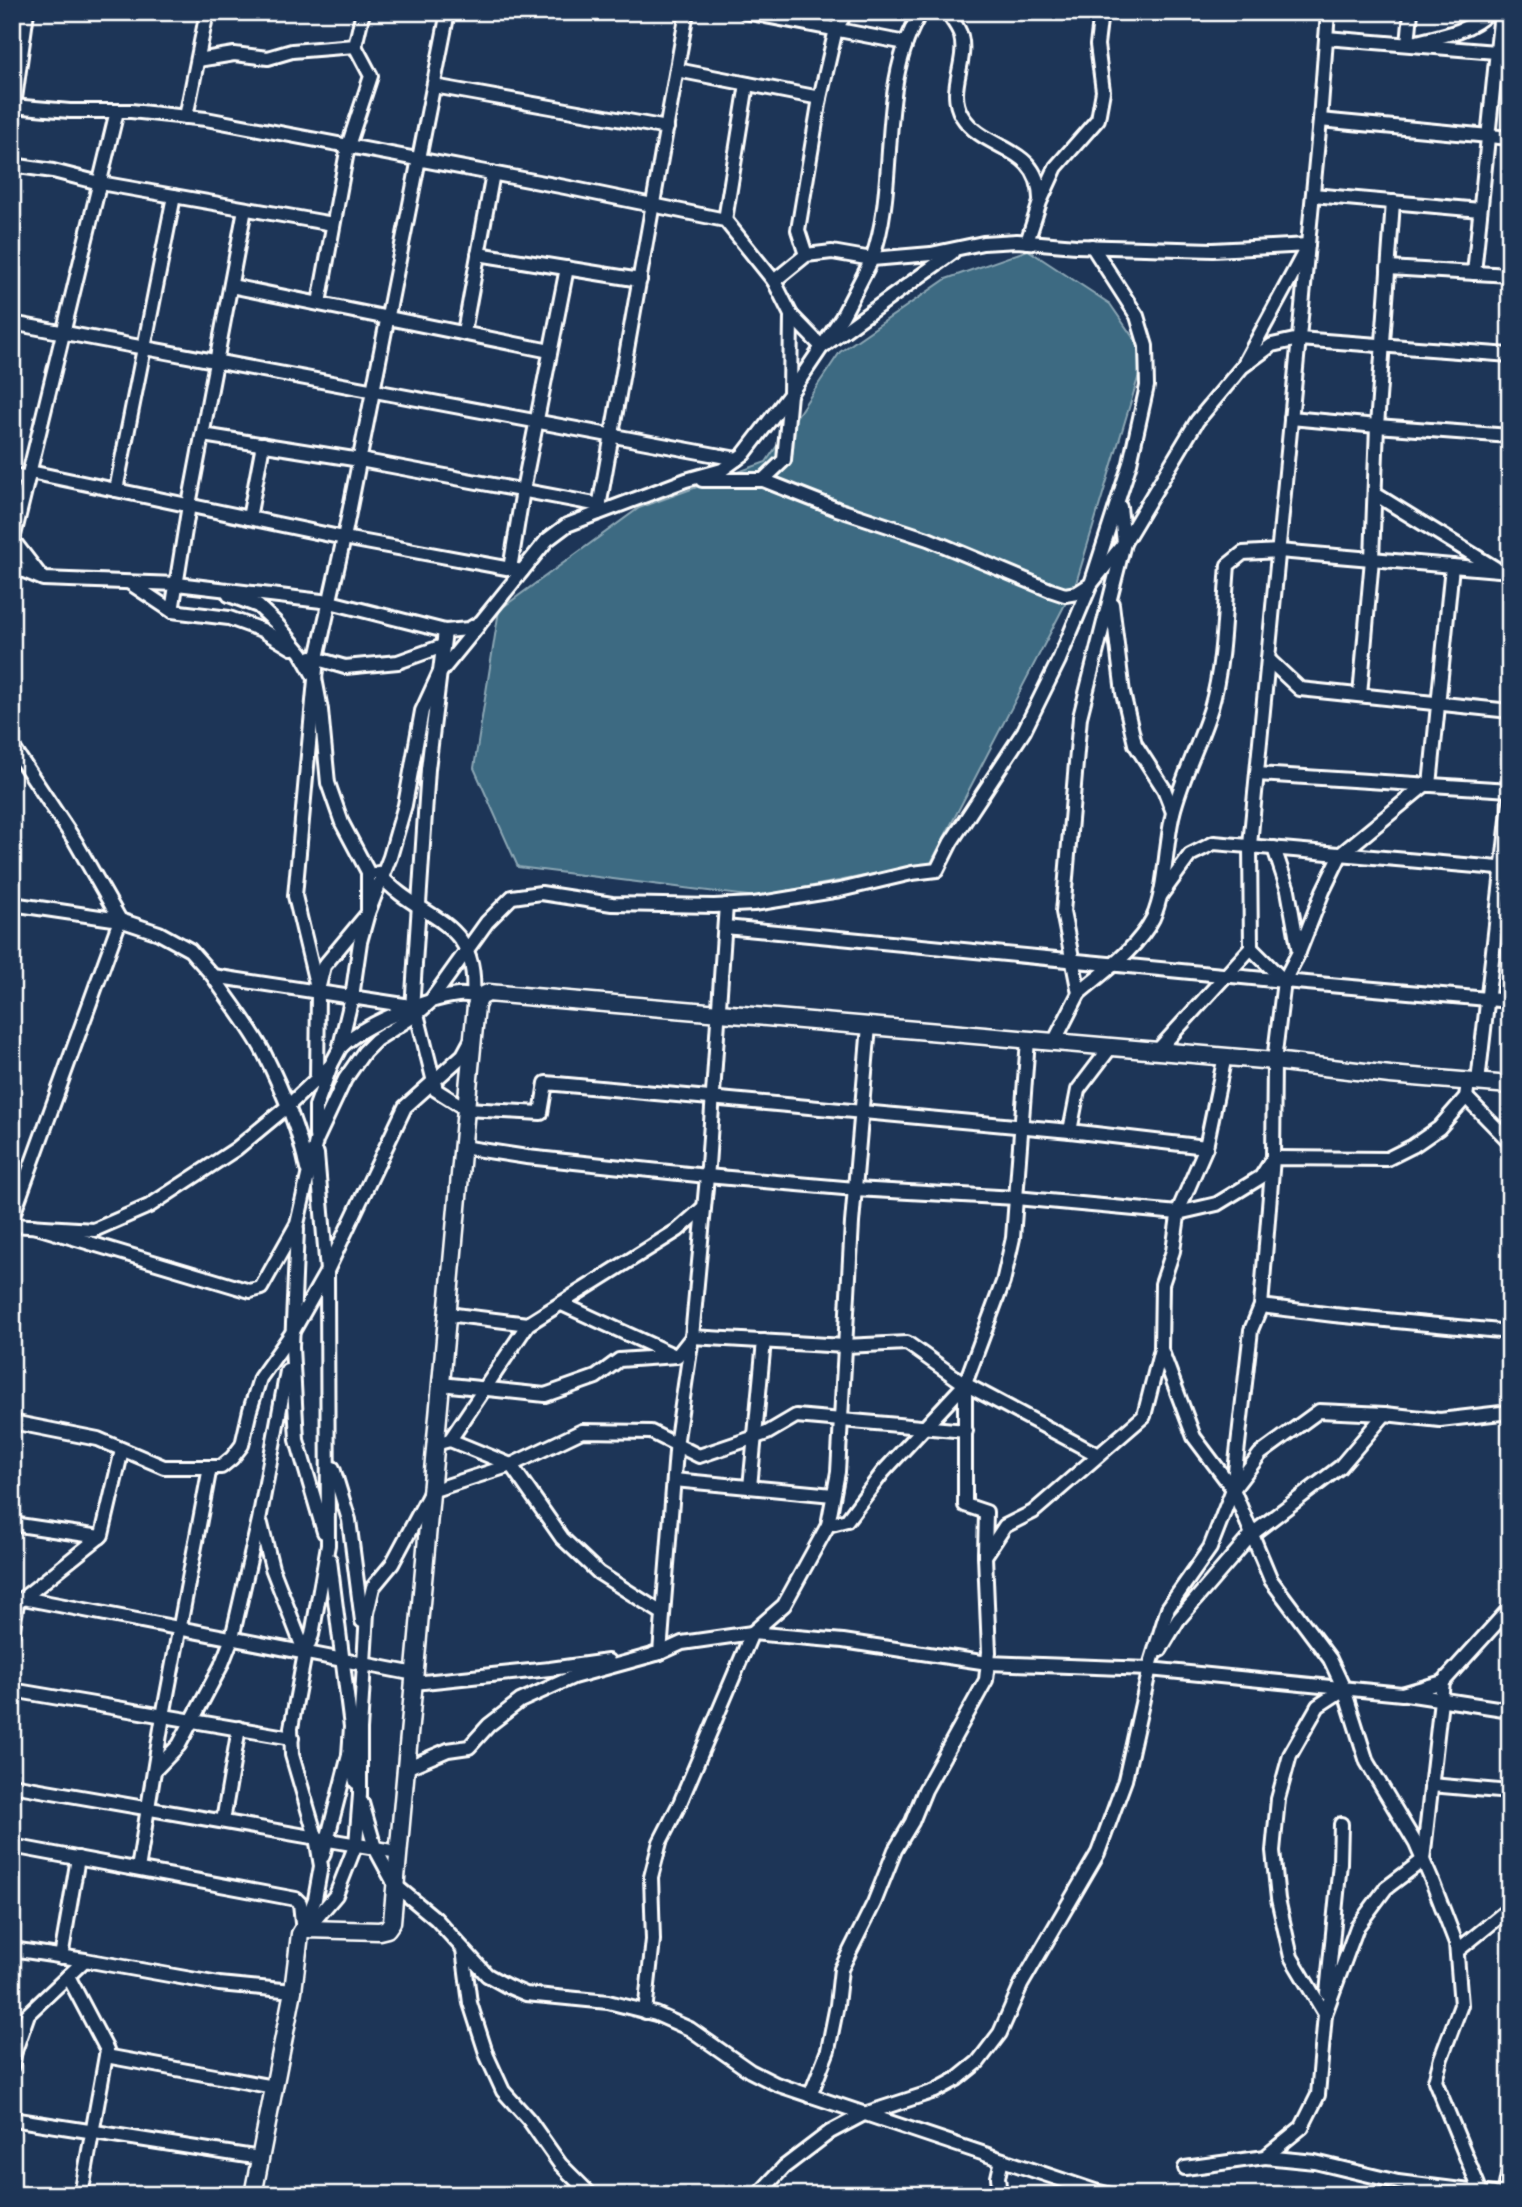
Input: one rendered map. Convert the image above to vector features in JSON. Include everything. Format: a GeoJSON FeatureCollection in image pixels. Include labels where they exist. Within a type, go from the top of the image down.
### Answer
{"type":"FeatureCollection","features":[{"type":"Feature","properties":{"kind":"street"},"geometry":{"type":"LineString","coordinates":[[27,12],[18,27],[13,106],[186,117],[493,173],[725,220],[774,281],[790,315],[822,347]]}},
{"type":"Feature","properties":{"kind":"street"},"geometry":{"type":"LineString","coordinates":[[186,117],[207,12]]}},
{"type":"Feature","properties":{"kind":"street"},"geometry":{"type":"LineString","coordinates":[[319,303],[348,146],[371,76],[355,46],[363,12]]}},
{"type":"Feature","properties":{"kind":"street"},"geometry":{"type":"LineString","coordinates":[[318,992],[295,896],[317,658],[360,460],[448,12]]}},
{"type":"Feature","properties":{"kind":"street"},"geometry":{"type":"LineString","coordinates":[[599,509],[687,12]]}},
{"type":"Feature","properties":{"kind":"street"},"geometry":{"type":"LineString","coordinates":[[745,12],[906,43]]}},
{"type":"Feature","properties":{"kind":"street"},"geometry":{"type":"LineString","coordinates":[[806,255],[798,230],[820,98],[835,29],[846,12]]}},
{"type":"Feature","properties":{"kind":"street"},"geometry":{"type":"LineString","coordinates":[[305,1929],[315,1899],[321,1866],[321,1838],[349,1755],[351,1727],[328,1545],[327,1271],[316,1141],[316,1106],[339,1050],[352,997],[360,942],[405,805],[422,711],[439,674],[481,622],[516,570],[547,540],[567,525],[599,509],[722,470],[744,454],[790,394],[842,317],[872,259],[882,223],[894,108],[906,43],[921,12]]}},
{"type":"Feature","properties":{"kind":"street"},"geometry":{"type":"LineString","coordinates":[[947,12],[957,25],[962,39],[955,89],[959,112],[974,129],[1018,155],[1028,165],[1036,178],[1040,202]]}},
{"type":"Feature","properties":{"kind":"street"},"geometry":{"type":"LineString","coordinates":[[1027,242],[1055,167],[1098,119],[1103,91],[1097,45],[1101,12]]}},
{"type":"Feature","properties":{"kind":"street"},"geometry":{"type":"LineString","coordinates":[[1157,1051],[1251,948],[1250,845],[1313,195],[1328,12]]}},
{"type":"Feature","properties":{"kind":"street"},"geometry":{"type":"LineString","coordinates":[[1408,44],[1410,12]]}},
{"type":"Feature","properties":{"kind":"street"},"geometry":{"type":"LineString","coordinates":[[1408,44],[1460,30],[1479,21],[1489,12]]}},
{"type":"Feature","properties":{"kind":"street"},"geometry":{"type":"LineString","coordinates":[[1474,272],[1501,12]]}},
{"type":"Feature","properties":{"kind":"street"},"geometry":{"type":"LineString","coordinates":[[1326,38],[1496,52]]}},
{"type":"Feature","properties":{"kind":"street"},"geometry":{"type":"LineString","coordinates":[[198,60],[234,54],[268,58],[292,51],[355,46]]}},
{"type":"Feature","properties":{"kind":"street"},"geometry":{"type":"LineString","coordinates":[[677,70],[820,98]]}},
{"type":"Feature","properties":{"kind":"street"},"geometry":{"type":"LineString","coordinates":[[725,220],[747,84]]}},
{"type":"Feature","properties":{"kind":"street"},"geometry":{"type":"LineString","coordinates":[[434,86],[667,128]]}},
{"type":"Feature","properties":{"kind":"street"},"geometry":{"type":"LineString","coordinates":[[43,579],[13,541],[117,111]]}},
{"type":"Feature","properties":{"kind":"street"},"geometry":{"type":"LineString","coordinates":[[1320,120],[1510,138]]}},
{"type":"Feature","properties":{"kind":"street"},"geometry":{"type":"LineString","coordinates":[[12,164],[100,183],[333,224]]}},
{"type":"Feature","properties":{"kind":"street"},"geometry":{"type":"LineString","coordinates":[[464,332],[493,173]]}},
{"type":"Feature","properties":{"kind":"street"},"geometry":{"type":"LineString","coordinates":[[1313,195],[1480,209]]}},
{"type":"Feature","properties":{"kind":"street"},"geometry":{"type":"LineString","coordinates":[[116,490],[174,196]]}},
{"type":"Feature","properties":{"kind":"street"},"geometry":{"type":"LineString","coordinates":[[1360,695],[1372,559],[1377,426],[1393,202]]}},
{"type":"Feature","properties":{"kind":"street"},"geometry":{"type":"LineString","coordinates":[[172,611],[189,505],[245,209]]}},
{"type":"Feature","properties":{"kind":"street"},"geometry":{"type":"LineString","coordinates":[[774,281],[806,255],[832,252],[872,259],[931,254],[983,243],[1027,242],[1213,250],[1308,245]]}},
{"type":"Feature","properties":{"kind":"street"},"geometry":{"type":"LineString","coordinates":[[687,480],[764,480],[837,509],[928,539],[1049,590],[1065,595],[1077,593],[1091,584],[1124,543],[1197,421],[1242,367],[1308,245]]}},
{"type":"Feature","properties":{"kind":"street"},"geometry":{"type":"LineString","coordinates":[[429,1003],[487,922],[512,897],[541,893],[612,904],[754,904],[937,870],[951,842],[1024,731],[1059,660],[1091,584],[1130,464],[1147,386],[1146,346],[1137,316],[1092,246]]}},
{"type":"Feature","properties":{"kind":"street"},"geometry":{"type":"LineString","coordinates":[[822,347],[958,248]]}},
{"type":"Feature","properties":{"kind":"street"},"geometry":{"type":"LineString","coordinates":[[478,254],[640,280]]}},
{"type":"Feature","properties":{"kind":"street"},"geometry":{"type":"LineString","coordinates":[[516,570],[523,490],[567,268]]}},
{"type":"Feature","properties":{"kind":"street"},"geometry":{"type":"LineString","coordinates":[[1388,268],[1510,275]]}},
{"type":"Feature","properties":{"kind":"street"},"geometry":{"type":"LineString","coordinates":[[231,286],[550,351]]}},
{"type":"Feature","properties":{"kind":"street"},"geometry":{"type":"LineString","coordinates":[[764,480],[784,460],[790,394],[790,315]]}},
{"type":"Feature","properties":{"kind":"street"},"geometry":{"type":"LineString","coordinates":[[12,323],[737,459]]}},
{"type":"Feature","properties":{"kind":"street"},"geometry":{"type":"LineString","coordinates":[[1242,367],[1272,345],[1299,339],[1510,355]]}},
{"type":"Feature","properties":{"kind":"street"},"geometry":{"type":"LineString","coordinates":[[1291,418],[1510,436]]}},
{"type":"Feature","properties":{"kind":"street"},"geometry":{"type":"LineString","coordinates":[[203,435],[523,490],[599,509]]}},
{"type":"Feature","properties":{"kind":"street"},"geometry":{"type":"LineString","coordinates":[[249,518],[263,444]]}},
{"type":"Feature","properties":{"kind":"street"},"geometry":{"type":"LineString","coordinates":[[12,475],[29,475],[116,490],[344,538],[516,570]]}},
{"type":"Feature","properties":{"kind":"street"},"geometry":{"type":"LineString","coordinates":[[1375,494],[1504,570]]}},
{"type":"Feature","properties":{"kind":"street"},"geometry":{"type":"LineString","coordinates":[[1079,993],[1063,912],[1080,717],[1124,543],[1120,499]]}},
{"type":"Feature","properties":{"kind":"street"},"geometry":{"type":"LineString","coordinates":[[1054,1042],[1079,993],[1142,936],[1161,895],[1173,812],[1211,706],[1220,660],[1228,565],[1243,553],[1279,551],[1504,570]]}},
{"type":"Feature","properties":{"kind":"street"},"geometry":{"type":"LineString","coordinates":[[758,2195],[784,2167],[830,2132],[864,2114],[946,2086],[978,2062],[993,2043],[1021,1985],[1098,1853],[1125,1780],[1149,1670],[1168,1608],[1210,1548],[1233,1489],[1251,1330],[1261,1306],[1273,1158],[1274,1060],[1284,981],[1299,952],[1322,891],[1341,855],[1428,785],[1452,566]]}},
{"type":"Feature","properties":{"kind":"street"},"geometry":{"type":"LineString","coordinates":[[13,567],[43,579],[177,584],[330,603],[445,631],[469,629],[481,622]]}},
{"type":"Feature","properties":{"kind":"street"},"geometry":{"type":"LineString","coordinates":[[128,582],[172,611],[229,618],[262,630],[302,653],[345,667],[398,662],[443,646]]}},
{"type":"Feature","properties":{"kind":"street"},"geometry":{"type":"LineString","coordinates":[[213,588],[258,606],[302,653],[315,678],[328,783],[342,823],[368,872],[368,913],[324,967],[318,992],[317,1078]]}},
{"type":"Feature","properties":{"kind":"street"},"geometry":{"type":"LineString","coordinates":[[1111,596],[1123,693],[1135,744],[1164,789],[1173,812]]}},
{"type":"Feature","properties":{"kind":"street"},"geometry":{"type":"LineString","coordinates":[[445,631],[428,769],[415,1011],[436,1090],[466,1109],[541,1114],[546,1083],[861,1114],[1070,1131],[1206,1147]]}},
{"type":"Feature","properties":{"kind":"street"},"geometry":{"type":"LineString","coordinates":[[1268,659],[1300,689],[1510,711]]}},
{"type":"Feature","properties":{"kind":"street"},"geometry":{"type":"LineString","coordinates":[[12,746],[75,841],[120,920],[12,1218]]}},
{"type":"Feature","properties":{"kind":"street"},"geometry":{"type":"LineString","coordinates":[[1257,774],[1510,790]]}},
{"type":"Feature","properties":{"kind":"street"},"geometry":{"type":"LineString","coordinates":[[1273,1158],[1387,1159],[1413,1146],[1439,1128],[1471,1087],[1488,999],[1496,924],[1506,868],[1510,802]]}},
{"type":"Feature","properties":{"kind":"street"},"geometry":{"type":"LineString","coordinates":[[1161,895],[1190,855],[1214,843],[1506,868]]}},
{"type":"Feature","properties":{"kind":"street"},"geometry":{"type":"LineString","coordinates":[[1274,848],[1288,890],[1299,952]]}},
{"type":"Feature","properties":{"kind":"street"},"geometry":{"type":"LineString","coordinates":[[305,1929],[379,1931],[387,1929],[392,1922],[431,1491],[443,1442],[441,1384],[476,1006],[469,950],[447,923],[419,908],[382,878],[359,852]]}},
{"type":"Feature","properties":{"kind":"street"},"geometry":{"type":"LineString","coordinates":[[12,904],[120,920],[159,933],[190,950],[213,976],[263,1051],[288,1107],[304,1153],[308,1176]]}},
{"type":"Feature","properties":{"kind":"street"},"geometry":{"type":"LineString","coordinates":[[660,1653],[676,1444],[692,1337],[705,1207],[726,905]]}},
{"type":"Feature","properties":{"kind":"street"},"geometry":{"type":"LineString","coordinates":[[1496,924],[1510,925]]}},
{"type":"Feature","properties":{"kind":"street"},"geometry":{"type":"LineString","coordinates":[[725,927],[1510,1001]]}},
{"type":"Feature","properties":{"kind":"street"},"geometry":{"type":"LineString","coordinates":[[1251,948],[1284,981]]}},
{"type":"Feature","properties":{"kind":"street"},"geometry":{"type":"LineString","coordinates":[[213,976],[404,1005],[415,1011]]}},
{"type":"Feature","properties":{"kind":"street"},"geometry":{"type":"LineString","coordinates":[[321,1838],[292,1755],[292,1738],[305,1653],[312,1635],[328,1545],[297,1440],[292,1340],[297,1224],[316,1141],[345,1079],[376,1040],[415,1011],[429,1003],[461,995],[476,997],[488,993],[1274,1060],[1471,1087],[1510,1085]]}},
{"type":"Feature","properties":{"kind":"street"},"geometry":{"type":"LineString","coordinates":[[339,1050],[351,1037],[371,1025],[415,1011]]}},
{"type":"Feature","properties":{"kind":"street"},"geometry":{"type":"LineString","coordinates":[[645,2012],[653,1940],[651,1877],[660,1842],[680,1803],[752,1633],[784,1605],[828,1525],[838,1472],[855,1188],[869,1026]]}},
{"type":"Feature","properties":{"kind":"street"},"geometry":{"type":"LineString","coordinates":[[12,1422],[98,1439],[164,1467],[222,1467],[242,1445],[260,1378],[292,1340],[405,1107],[463,1055],[473,1038]]}},
{"type":"Feature","properties":{"kind":"street"},"geometry":{"type":"LineString","coordinates":[[810,2096],[828,2050],[841,1969],[925,1790],[986,1680],[986,1512],[965,1506],[965,1384],[1003,1282],[1013,1238],[1028,1040]]}},
{"type":"Feature","properties":{"kind":"street"},"geometry":{"type":"LineString","coordinates":[[1070,1131],[1078,1090],[1110,1048]]}},
{"type":"Feature","properties":{"kind":"street"},"geometry":{"type":"LineString","coordinates":[[985,1556],[1005,1526],[1033,1512],[1144,1416],[1161,1349],[1162,1284],[1173,1251],[1178,1213],[1206,1147],[1225,1056]]}},
{"type":"Feature","properties":{"kind":"street"},"geometry":{"type":"LineString","coordinates":[[12,1225],[94,1230],[149,1206],[236,1149],[288,1107],[331,1065]]}},
{"type":"Feature","properties":{"kind":"street"},"geometry":{"type":"LineString","coordinates":[[1471,1087],[1510,1142]]}},
{"type":"Feature","properties":{"kind":"street"},"geometry":{"type":"LineString","coordinates":[[462,1147],[527,1157],[707,1176],[1016,1198],[1178,1213],[1217,1203],[1261,1177],[1273,1158]]}},
{"type":"Feature","properties":{"kind":"street"},"geometry":{"type":"LineString","coordinates":[[443,1442],[485,1389],[528,1324],[678,1230],[705,1207]]}},
{"type":"Feature","properties":{"kind":"street"},"geometry":{"type":"LineString","coordinates":[[33,1226],[250,1291],[261,1288],[297,1224]]}},
{"type":"Feature","properties":{"kind":"street"},"geometry":{"type":"LineString","coordinates":[[562,1304],[677,1356]]}},
{"type":"Feature","properties":{"kind":"street"},"geometry":{"type":"LineString","coordinates":[[1261,1306],[1510,1332]]}},
{"type":"Feature","properties":{"kind":"street"},"geometry":{"type":"LineString","coordinates":[[447,1314],[528,1324]]}},
{"type":"Feature","properties":{"kind":"street"},"geometry":{"type":"LineString","coordinates":[[441,1384],[545,1395],[596,1377],[620,1360],[677,1356],[692,1337]]}},
{"type":"Feature","properties":{"kind":"street"},"geometry":{"type":"LineString","coordinates":[[692,1337],[845,1346],[907,1343],[965,1384],[1098,1455]]}},
{"type":"Feature","properties":{"kind":"street"},"geometry":{"type":"LineString","coordinates":[[155,1770],[179,1745],[221,1666],[232,1638],[259,1520],[292,1340]]}},
{"type":"Feature","properties":{"kind":"street"},"geometry":{"type":"LineString","coordinates":[[750,1487],[764,1341]]}},
{"type":"Feature","properties":{"kind":"street"},"geometry":{"type":"LineString","coordinates":[[1161,1349],[1194,1437],[1233,1489],[1271,1580],[1330,1659],[1344,1689],[1367,1762],[1416,1844],[1456,1943],[1461,2005],[1435,2081],[1482,2194]]}},
{"type":"Feature","properties":{"kind":"street"},"geometry":{"type":"LineString","coordinates":[[828,1525],[847,1520],[883,1472],[965,1384]]}},
{"type":"Feature","properties":{"kind":"street"},"geometry":{"type":"LineString","coordinates":[[1233,1489],[1260,1454],[1319,1411],[1440,1420],[1510,1412]]}},
{"type":"Feature","properties":{"kind":"street"},"geometry":{"type":"LineString","coordinates":[[1149,1670],[1178,1620],[1252,1534],[1340,1467],[1385,1414]]}},
{"type":"Feature","properties":{"kind":"street"},"geometry":{"type":"LineString","coordinates":[[253,2195],[293,1991],[300,1934],[336,1895],[356,1844],[367,1613],[373,1587],[392,1564],[431,1491],[511,1465],[582,1431],[651,1432],[699,1456],[767,1433],[796,1416],[966,1431]]}},
{"type":"Feature","properties":{"kind":"street"},"geometry":{"type":"LineString","coordinates":[[443,1442],[511,1465],[562,1538],[599,1573],[662,1613]]}},
{"type":"Feature","properties":{"kind":"street"},"geometry":{"type":"LineString","coordinates":[[12,1634],[17,1603],[102,1535],[122,1450]]}},
{"type":"Feature","properties":{"kind":"street"},"geometry":{"type":"LineString","coordinates":[[329,1455],[349,1520],[366,1659]]}},
{"type":"Feature","properties":{"kind":"street"},"geometry":{"type":"LineString","coordinates":[[138,1870],[163,1716],[210,1467]]}},
{"type":"Feature","properties":{"kind":"street"},"geometry":{"type":"LineString","coordinates":[[674,1480],[833,1494]]}},
{"type":"Feature","properties":{"kind":"street"},"geometry":{"type":"LineString","coordinates":[[259,1520],[272,1568],[305,1653]]}},
{"type":"Feature","properties":{"kind":"street"},"geometry":{"type":"LineString","coordinates":[[12,1524],[100,1537]]}},
{"type":"Feature","properties":{"kind":"street"},"geometry":{"type":"LineString","coordinates":[[23,1598],[342,1660],[366,1659],[414,1678],[550,1669],[660,1653]]}},
{"type":"Feature","properties":{"kind":"street"},"geometry":{"type":"LineString","coordinates":[[1402,1694],[1443,1682],[1510,1608]]}},
{"type":"Feature","properties":{"kind":"street"},"geometry":{"type":"LineString","coordinates":[[406,1768],[447,1751],[469,1747],[489,1725],[520,1701],[573,1677],[660,1653],[682,1643],[752,1633],[844,1641],[988,1663],[1149,1670],[1402,1694],[1510,1710]]}},
{"type":"Feature","properties":{"kind":"street"},"geometry":{"type":"LineString","coordinates":[[1325,2014],[1357,1927],[1386,1888],[1423,1860],[1443,1682]]}},
{"type":"Feature","properties":{"kind":"street"},"geometry":{"type":"LineString","coordinates":[[1325,2014],[1291,1957],[1278,1899],[1273,1851],[1278,1799],[1290,1755],[1318,1706],[1344,1689]]}},
{"type":"Feature","properties":{"kind":"street"},"geometry":{"type":"LineString","coordinates":[[12,1690],[292,1738]]}},
{"type":"Feature","properties":{"kind":"street"},"geometry":{"type":"LineString","coordinates":[[223,1821],[239,1728]]}},
{"type":"Feature","properties":{"kind":"street"},"geometry":{"type":"LineString","coordinates":[[349,1755],[375,1847],[395,1885],[436,1919],[487,1975],[516,1990],[536,1996],[608,2002],[645,2012],[690,2029],[763,2078],[1095,2192],[1112,2195]]}},
{"type":"Feature","properties":{"kind":"street"},"geometry":{"type":"LineString","coordinates":[[1431,1784],[1510,1792]]}},
{"type":"Feature","properties":{"kind":"street"},"geometry":{"type":"LineString","coordinates":[[12,1785],[398,1852]]}},
{"type":"Feature","properties":{"kind":"street"},"geometry":{"type":"LineString","coordinates":[[1265,2157],[1302,2127],[1318,2095],[1340,1863],[1341,1824]]}},
{"type":"Feature","properties":{"kind":"street"},"geometry":{"type":"LineString","coordinates":[[12,1846],[296,1899],[300,1903],[305,1929]]}},
{"type":"Feature","properties":{"kind":"street"},"geometry":{"type":"LineString","coordinates":[[61,1956],[78,1858]]}},
{"type":"Feature","properties":{"kind":"street"},"geometry":{"type":"LineString","coordinates":[[1457,1951],[1510,1908]]}},
{"type":"Feature","properties":{"kind":"street"},"geometry":{"type":"LineString","coordinates":[[12,1949],[219,1984],[293,1991]]}},
{"type":"Feature","properties":{"kind":"street"},"geometry":{"type":"LineString","coordinates":[[463,1949],[470,2003],[487,2056],[503,2091],[529,2120],[560,2164],[591,2195]]}},
{"type":"Feature","properties":{"kind":"street"},"geometry":{"type":"LineString","coordinates":[[12,2066],[14,2051],[28,2014],[85,1960]]}},
{"type":"Feature","properties":{"kind":"street"},"geometry":{"type":"LineString","coordinates":[[68,1976],[107,2050],[81,2195]]}},
{"type":"Feature","properties":{"kind":"street"},"geometry":{"type":"LineString","coordinates":[[106,2056],[274,2087]]}},
{"type":"Feature","properties":{"kind":"street"},"geometry":{"type":"LineString","coordinates":[[12,2119],[260,2158]]}},
{"type":"Feature","properties":{"kind":"street"},"geometry":{"type":"LineString","coordinates":[[1185,2168],[1265,2157],[1315,2162],[1398,2182],[1503,2195],[1510,2165]]}},
{"type":"Feature","properties":{"kind":"street"},"geometry":{"type":"LineString","coordinates":[[1000,2195],[998,2177],[1002,2160]]}},
{"type":"Feature","properties":{"kind":"water"},"geometry":{"type":"Polygon","coordinates":[[[1028,250],[1110,304],[1145,355],[1076,583],[931,863],[756,897],[518,867],[474,768],[499,610],[639,508],[766,462],[840,352],[946,279],[1028,250]]]}}]}
